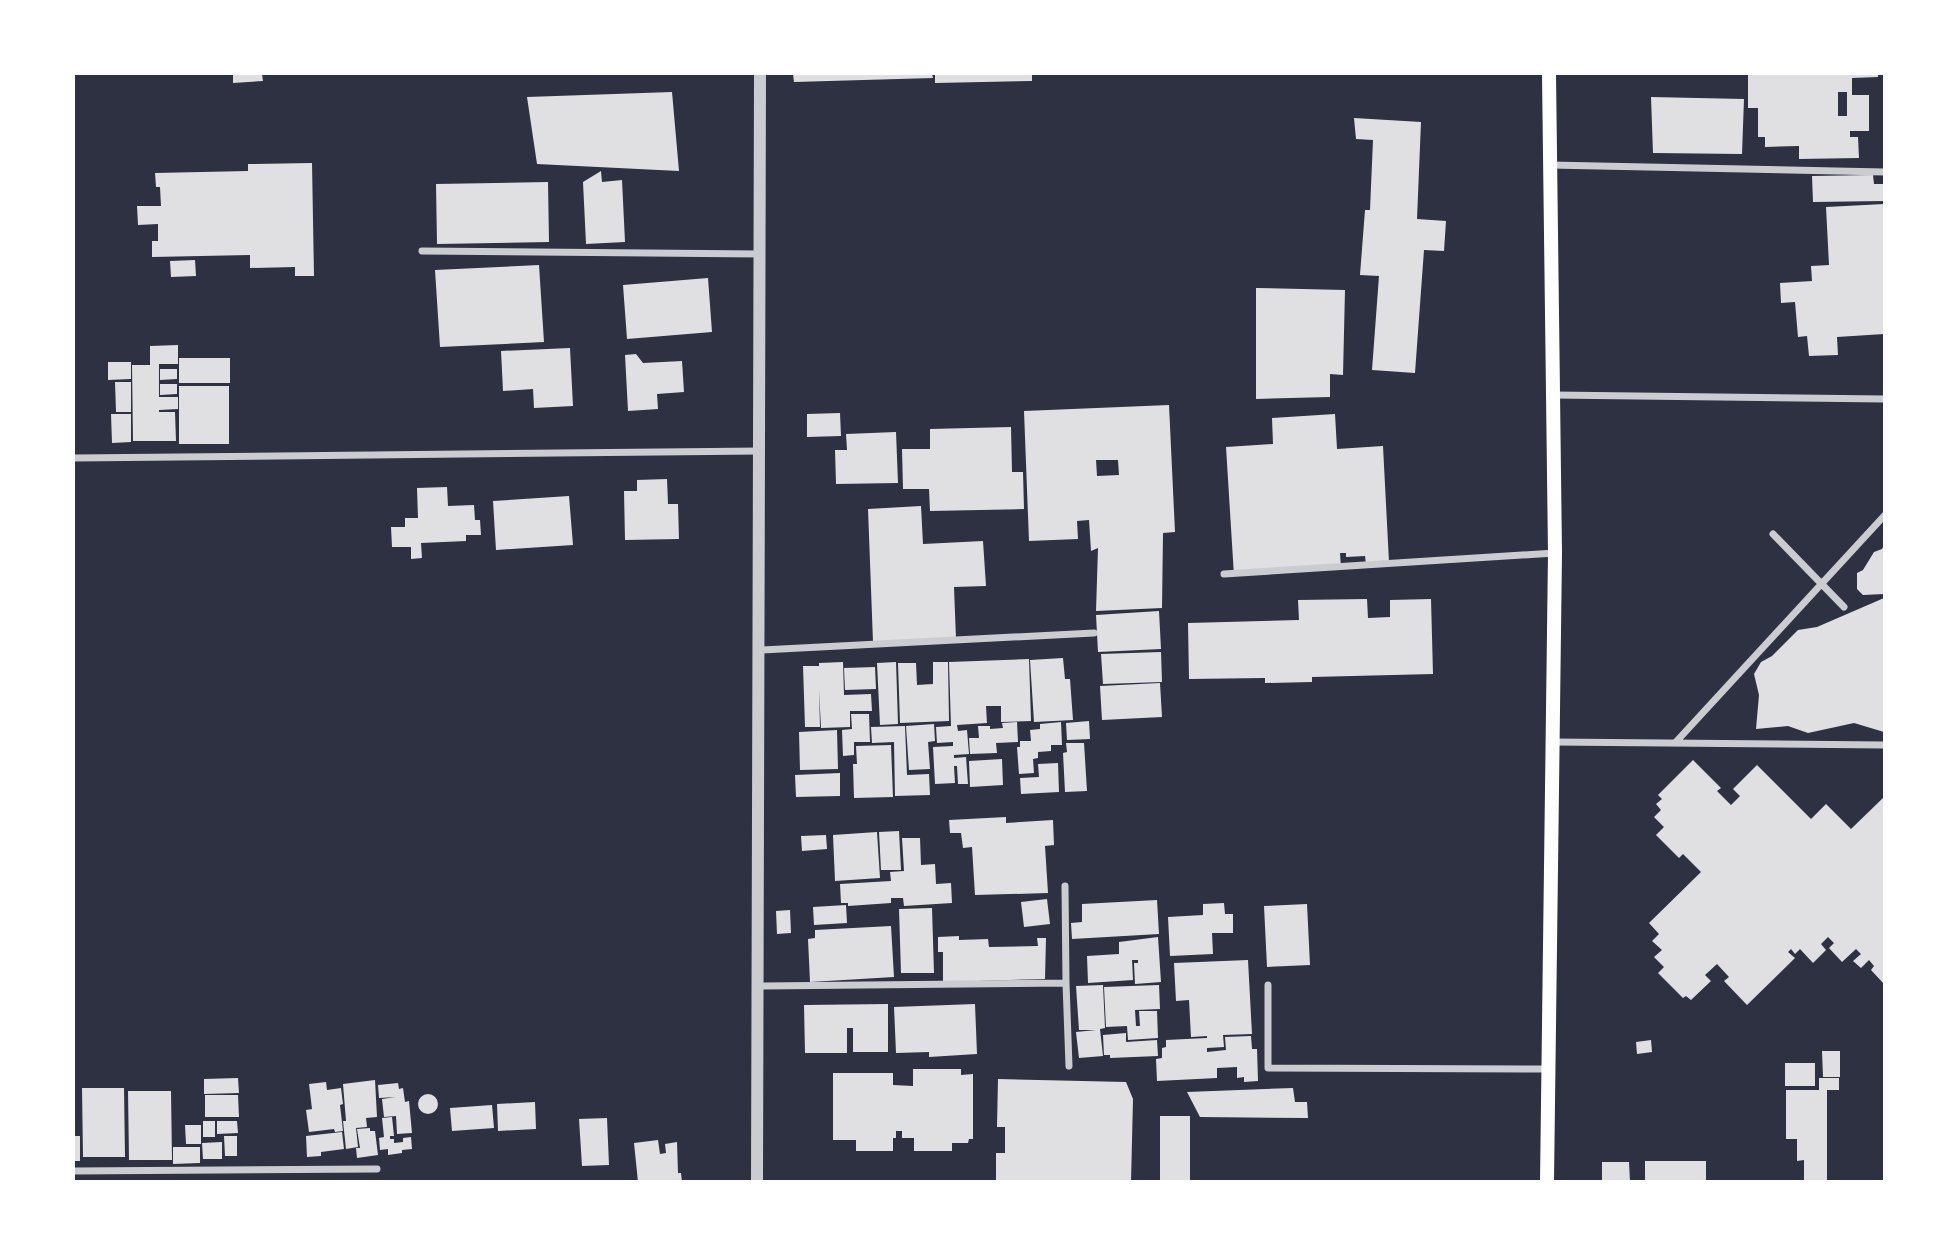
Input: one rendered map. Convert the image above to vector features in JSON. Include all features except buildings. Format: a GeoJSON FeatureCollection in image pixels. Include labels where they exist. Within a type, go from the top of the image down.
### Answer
{"type":"FeatureCollection","features":[{"type":"Feature","properties":{"kind":"main road"},"geometry":{"type":"LineString","coordinates":[[1547,1181],[1555,553],[1549,74]]}},
{"type":"Feature","properties":{"kind":"street"},"geometry":{"type":"LineString","coordinates":[[757,1181],[760,986],[760,74]]}},
{"type":"Feature","properties":{"kind":"street"},"geometry":{"type":"LineString","coordinates":[[1550,165],[1885,172]]}},
{"type":"Feature","properties":{"kind":"street"},"geometry":{"type":"LineString","coordinates":[[422,251],[760,254]]}},
{"type":"Feature","properties":{"kind":"street"},"geometry":{"type":"LineString","coordinates":[[1553,395],[1885,399]]}},
{"type":"Feature","properties":{"kind":"street"},"geometry":{"type":"LineString","coordinates":[[74,458],[760,451]]}},
{"type":"Feature","properties":{"kind":"street"},"geometry":{"type":"LineString","coordinates":[[1675,743],[1885,516]]}},
{"type":"Feature","properties":{"kind":"street"},"geometry":{"type":"LineString","coordinates":[[1773,534],[1844,607]]}},
{"type":"Feature","properties":{"kind":"street"},"geometry":{"type":"LineString","coordinates":[[1224,575],[1555,553]]}},
{"type":"Feature","properties":{"kind":"street"},"geometry":{"type":"LineString","coordinates":[[760,650],[1094,634]]}},
{"type":"Feature","properties":{"kind":"street"},"geometry":{"type":"LineString","coordinates":[[1552,742],[1885,745]]}},
{"type":"Feature","properties":{"kind":"street"},"geometry":{"type":"LineString","coordinates":[[1065,886],[1069,1066]]}},
{"type":"Feature","properties":{"kind":"street"},"geometry":{"type":"LineString","coordinates":[[760,986],[1066,983]]}},
{"type":"Feature","properties":{"kind":"street"},"geometry":{"type":"LineString","coordinates":[[1268,985],[1268,1068],[1548,1069]]}},
{"type":"Feature","properties":{"kind":"street"},"geometry":{"type":"LineString","coordinates":[[74,1171],[377,1169]]}}]}
